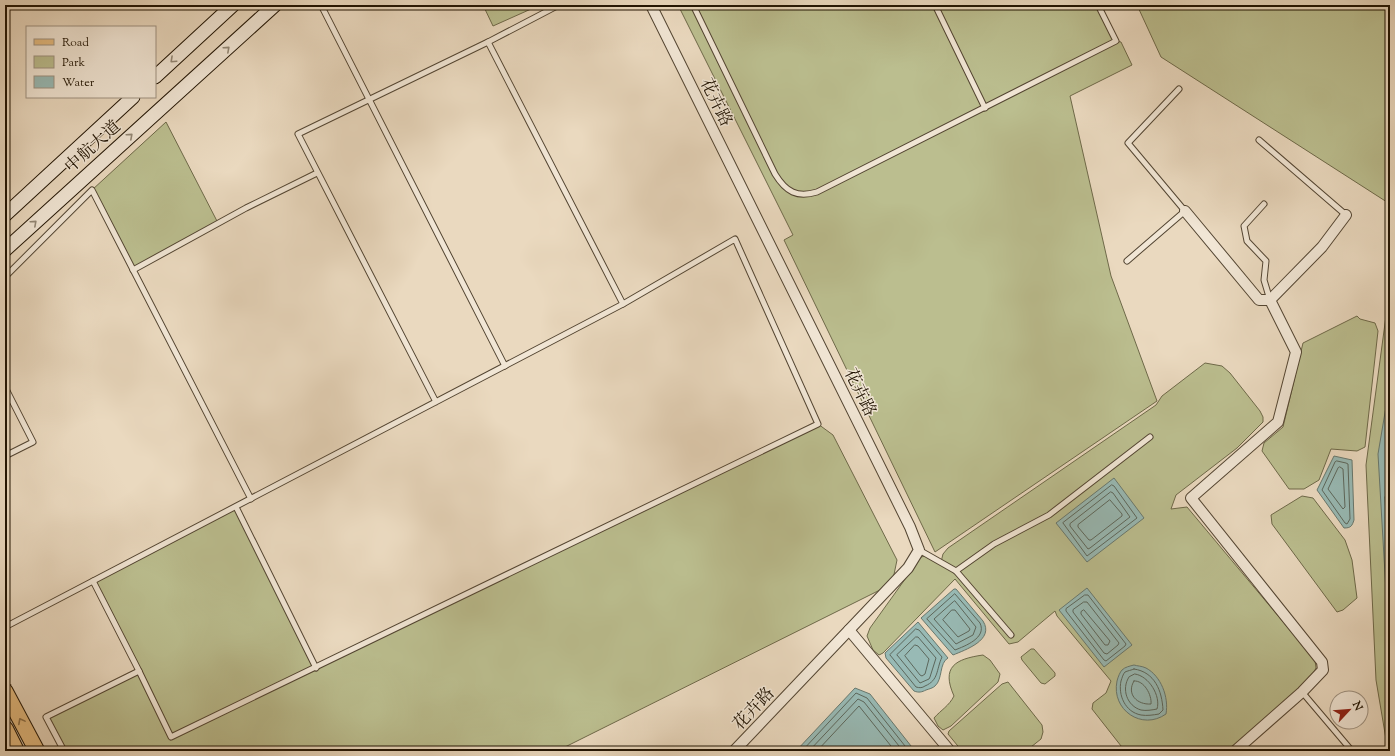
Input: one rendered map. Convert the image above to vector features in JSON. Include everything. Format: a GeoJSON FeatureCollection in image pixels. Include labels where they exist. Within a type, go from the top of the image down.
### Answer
{"type":"FeatureCollection","features":[{"type":"Feature","properties":{"kind":"highway"},"geometry":{"type":"LineString","coordinates":[[5,729],[16,751]]}},
{"type":"Feature","properties":{"kind":"main road"},"geometry":{"type":"LineString","coordinates":[[156,76],[233,5]]}},
{"type":"Feature","properties":{"kind":"main road","name":"中航大道"},"geometry":{"type":"LineString","coordinates":[[5,250],[275,5]]}},
{"type":"Feature","properties":{"kind":"main road","name":"中航大道"},"geometry":{"type":"LineString","coordinates":[[5,215],[132,98]]}},
{"type":"Feature","properties":{"kind":"main road"},"geometry":{"type":"LineString","coordinates":[[5,691],[37,751]]}},
{"type":"Feature","properties":{"kind":"street","name":"花卉路"},"geometry":{"type":"LineString","coordinates":[[651,5],[906,520],[918,550],[908,568],[734,751]]}},
{"type":"Feature","properties":{"kind":"street"},"geometry":{"type":"LineString","coordinates":[[1185,211],[1259,300],[1270,300],[1322,247],[1346,215]]}},
{"type":"Feature","properties":{"kind":"street"},"geometry":{"type":"LineString","coordinates":[[1235,751],[1302,692],[1323,670],[1322,662],[1192,498],[1278,422],[1296,352],[1270,300]]}},
{"type":"Feature","properties":{"kind":"street"},"geometry":{"type":"LineString","coordinates":[[849,630],[950,751]]}},
{"type":"Feature","properties":{"kind":"lane"},"geometry":{"type":"LineString","coordinates":[[321,5],[368,100],[505,366]]}},
{"type":"Feature","properties":{"kind":"lane"},"geometry":{"type":"LineString","coordinates":[[436,402],[298,134],[488,42],[559,5]]}},
{"type":"Feature","properties":{"kind":"lane"},"geometry":{"type":"LineString","coordinates":[[692,5],[782,186],[790,191],[807,195],[818,192],[1116,41],[1098,5]]}},
{"type":"Feature","properties":{"kind":"lane"},"geometry":{"type":"LineString","coordinates":[[935,5],[985,108]]}},
{"type":"Feature","properties":{"kind":"lane"},"geometry":{"type":"LineString","coordinates":[[488,42],[623,304]]}},
{"type":"Feature","properties":{"kind":"lane"},"geometry":{"type":"LineString","coordinates":[[1127,261],[1185,211],[1128,143],[1179,89]]}},
{"type":"Feature","properties":{"kind":"lane"},"geometry":{"type":"LineString","coordinates":[[1259,140],[1346,215]]}},
{"type":"Feature","properties":{"kind":"lane"},"geometry":{"type":"LineString","coordinates":[[133,270],[246,208],[317,173]]}},
{"type":"Feature","properties":{"kind":"lane"},"geometry":{"type":"LineString","coordinates":[[5,277],[92,190],[251,499]]}},
{"type":"Feature","properties":{"kind":"lane"},"geometry":{"type":"LineString","coordinates":[[1264,204],[1244,226],[1247,241],[1266,261],[1264,280],[1270,300]]}},
{"type":"Feature","properties":{"kind":"lane"},"geometry":{"type":"LineString","coordinates":[[5,627],[623,304],[735,239],[818,424],[171,737],[93,582]]}},
{"type":"Feature","properties":{"kind":"lane"},"geometry":{"type":"LineString","coordinates":[[5,388],[33,442],[5,456]]}},
{"type":"Feature","properties":{"kind":"lane"},"geometry":{"type":"LineString","coordinates":[[956,571],[994,544],[1049,515],[1150,437]]}},
{"type":"Feature","properties":{"kind":"lane"},"geometry":{"type":"LineString","coordinates":[[236,507],[316,668]]}},
{"type":"Feature","properties":{"kind":"lane"},"geometry":{"type":"LineString","coordinates":[[918,550],[956,571],[1011,635]]}},
{"type":"Feature","properties":{"kind":"lane"},"geometry":{"type":"LineString","coordinates":[[64,751],[46,717],[139,672]]}},
{"type":"Feature","properties":{"kind":"lane"},"geometry":{"type":"LineString","coordinates":[[1302,692],[1352,751]]}},
{"type":"Feature","properties":{"kind":"green space"},"geometry":{"type":"Polygon","coordinates":[[[483,5],[540,5],[493,26],[483,5]]]}},
{"type":"Feature","properties":{"kind":"green space"},"geometry":{"type":"Polygon","coordinates":[[[678,5],[1098,5],[1116,41],[1121,42],[1132,65],[1070,96],[1111,276],[1157,401],[935,552],[784,240],[793,235],[678,5]]]}},
{"type":"Feature","properties":{"kind":"green space"},"geometry":{"type":"Polygon","coordinates":[[[1137,5],[1390,5],[1390,204],[1161,57],[1137,5]]]}},
{"type":"Feature","properties":{"kind":"green space"},"geometry":{"type":"Polygon","coordinates":[[[166,122],[218,223],[133,270],[92,190],[166,122]]]}},
{"type":"Feature","properties":{"kind":"green space"},"geometry":{"type":"Polygon","coordinates":[[[1390,286],[1390,751],[1388,751],[1376,680],[1366,465],[1390,286]]]}},
{"type":"Feature","properties":{"kind":"green space"},"geometry":{"type":"Polygon","coordinates":[[[1357,316],[1360,319],[1375,323],[1378,331],[1365,447],[1357,451],[1331,449],[1319,480],[1304,489],[1289,489],[1262,451],[1264,443],[1283,427],[1303,343],[1357,316]]]}},
{"type":"Feature","properties":{"kind":"green space"},"geometry":{"type":"Polygon","coordinates":[[[1205,363],[1222,366],[1230,373],[1260,411],[1263,417],[1263,422],[1237,448],[1176,495],[1171,509],[1187,507],[1315,660],[1316,668],[1311,678],[1229,751],[1125,751],[1092,709],[1093,703],[1106,693],[1111,681],[1057,616],[1055,611],[1018,642],[1009,644],[955,579],[883,653],[879,655],[873,650],[867,636],[870,628],[921,557],[929,555],[941,562],[943,554],[948,548],[1156,405],[1162,396],[1205,363]]]}},
{"type":"Feature","properties":{"kind":"green space"},"geometry":{"type":"Polygon","coordinates":[[[818,424],[833,435],[897,560],[892,584],[557,751],[64,751],[46,717],[139,671],[93,581],[236,507],[316,668],[818,424]]]}},
{"type":"Feature","properties":{"kind":"green space"},"geometry":{"type":"Polygon","coordinates":[[[1302,496],[1313,498],[1345,540],[1352,560],[1357,598],[1343,610],[1337,612],[1272,524],[1271,515],[1302,496]]]}},
{"type":"Feature","properties":{"kind":"green space"},"geometry":{"type":"Polygon","coordinates":[[[1031,649],[1034,649],[1055,673],[1055,676],[1045,684],[1041,683],[1022,660],[1021,657],[1031,649]]]}},
{"type":"Feature","properties":{"kind":"green space"},"geometry":{"type":"Polygon","coordinates":[[[983,655],[990,660],[1000,674],[998,682],[951,726],[943,730],[938,726],[934,718],[954,696],[950,686],[950,671],[958,662],[983,655]]]}},
{"type":"Feature","properties":{"kind":"green space"},"geometry":{"type":"Polygon","coordinates":[[[1008,682],[1042,725],[1043,732],[1041,739],[1026,751],[962,751],[948,734],[949,731],[1002,684],[1008,682]]]}},
{"type":"Feature","properties":{"kind":"water"},"geometry":{"type":"Polygon","coordinates":[[[1390,383],[1390,435],[1386,463],[1390,521],[1390,660],[1378,454],[1390,383]]]}},
{"type":"Feature","properties":{"kind":"water"},"geometry":{"type":"Polygon","coordinates":[[[1334,456],[1352,460],[1354,520],[1352,525],[1348,528],[1344,528],[1317,490],[1334,456]]]}},
{"type":"Feature","properties":{"kind":"water"},"geometry":{"type":"Polygon","coordinates":[[[1114,478],[1144,518],[1087,562],[1056,523],[1114,478]]]}},
{"type":"Feature","properties":{"kind":"water"},"geometry":{"type":"Polygon","coordinates":[[[1087,588],[1132,645],[1104,667],[1059,610],[1087,588]]]}},
{"type":"Feature","properties":{"kind":"water"},"geometry":{"type":"Polygon","coordinates":[[[954,589],[956,589],[983,621],[986,628],[982,639],[971,647],[953,655],[921,618],[954,589]]]}},
{"type":"Feature","properties":{"kind":"water"},"geometry":{"type":"Polygon","coordinates":[[[918,622],[948,658],[943,664],[939,679],[935,686],[922,692],[914,691],[886,658],[885,653],[918,622]]]}},
{"type":"Feature","properties":{"kind":"water"},"geometry":{"type":"Polygon","coordinates":[[[1134,665],[1146,668],[1156,676],[1163,688],[1167,707],[1166,714],[1157,719],[1138,719],[1130,715],[1119,701],[1116,691],[1119,675],[1126,667],[1134,665]]]}},
{"type":"Feature","properties":{"kind":"water"},"geometry":{"type":"Polygon","coordinates":[[[855,688],[870,694],[915,751],[796,751],[855,688]]]}}]}
